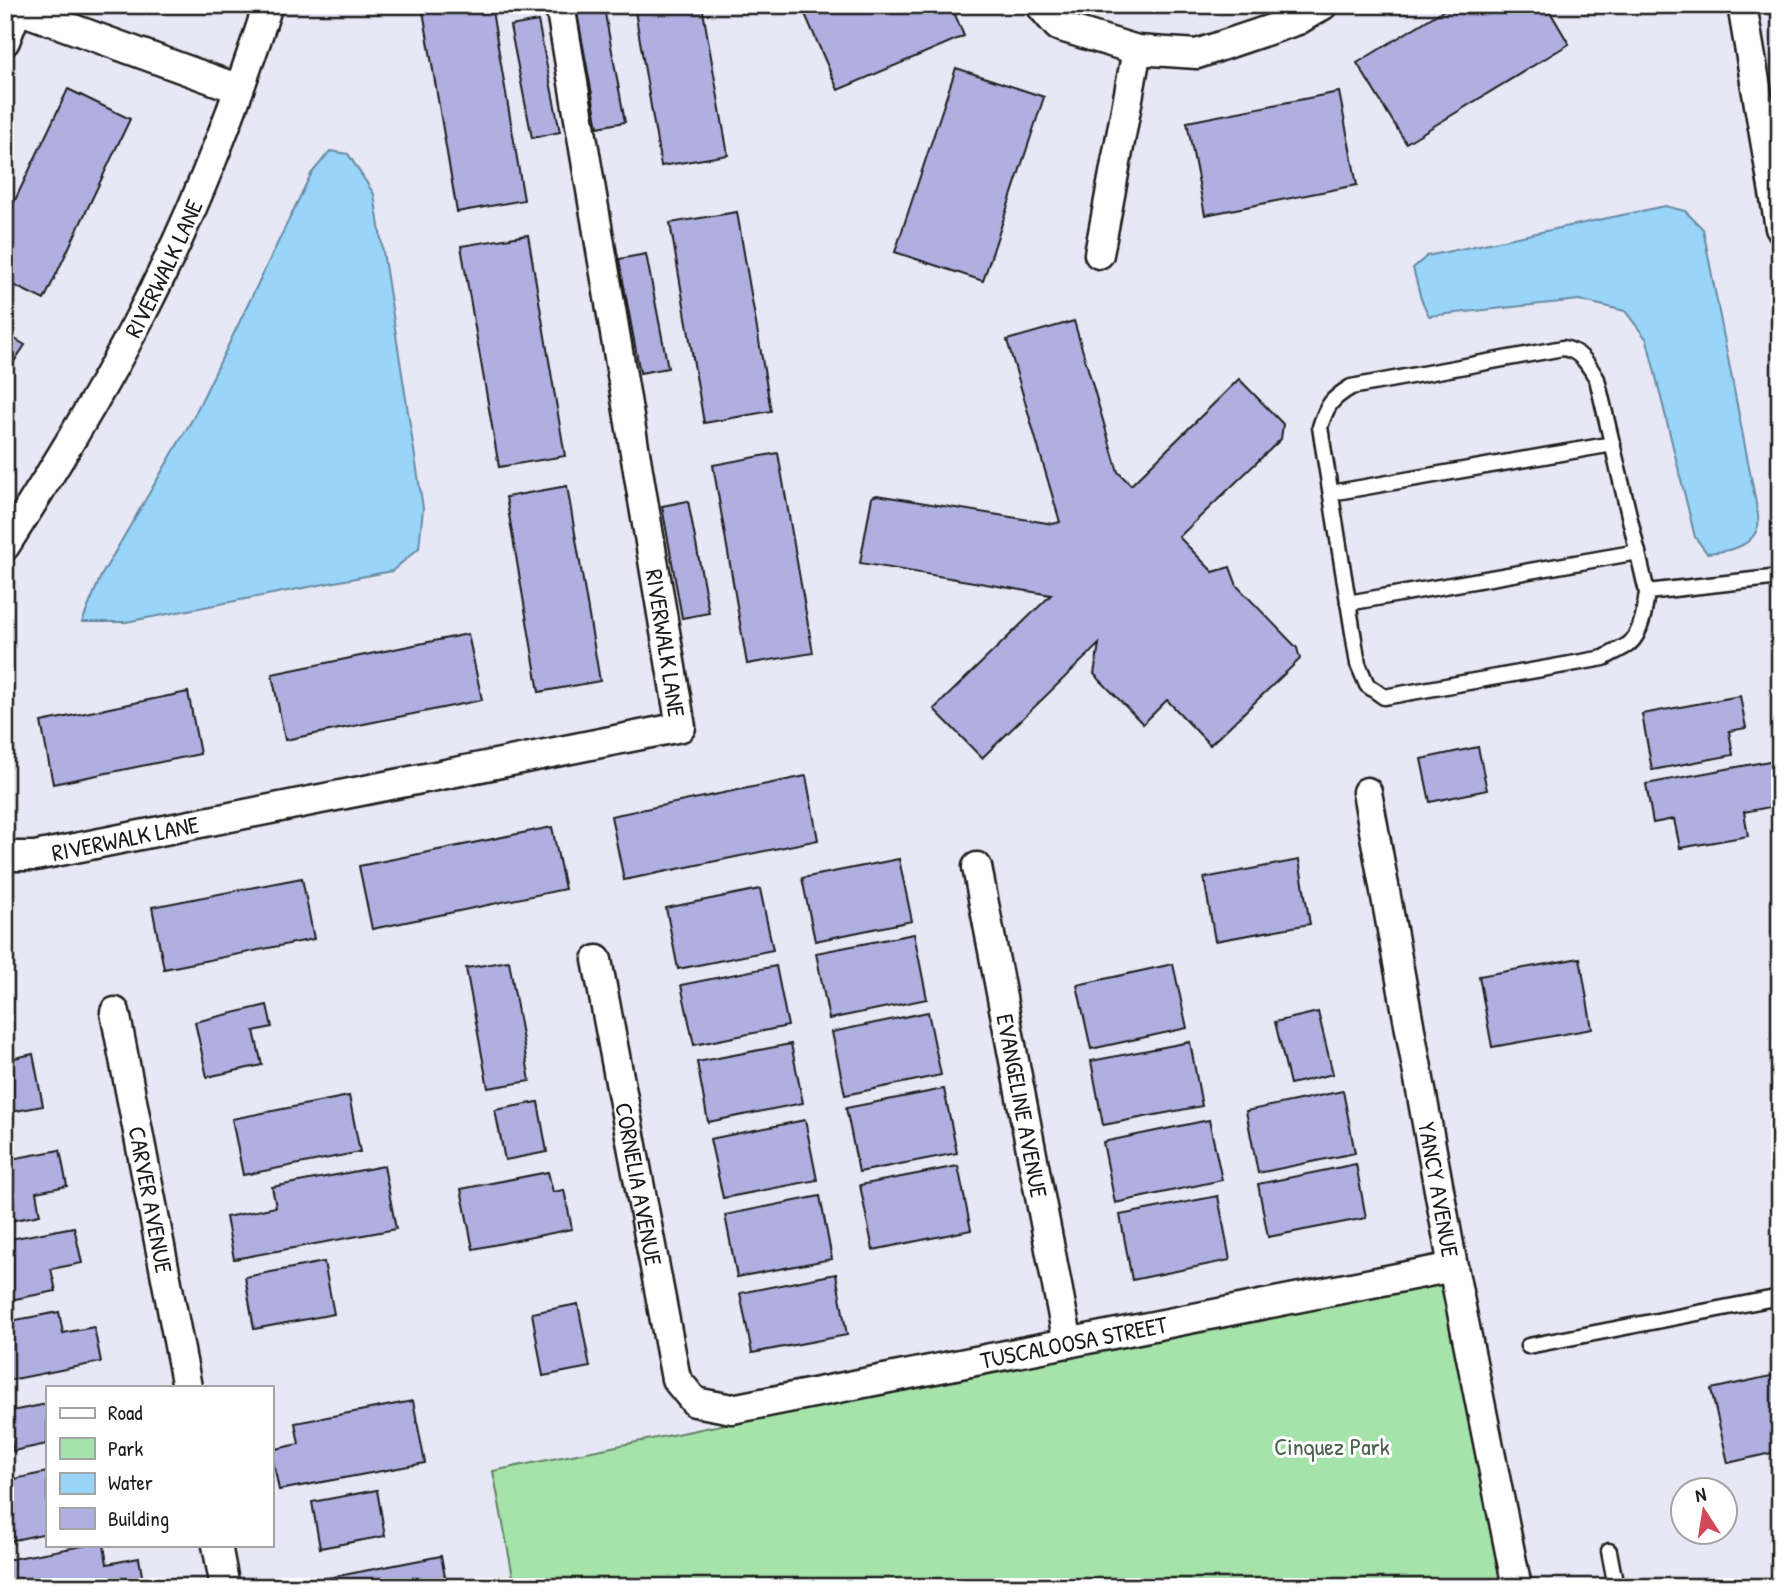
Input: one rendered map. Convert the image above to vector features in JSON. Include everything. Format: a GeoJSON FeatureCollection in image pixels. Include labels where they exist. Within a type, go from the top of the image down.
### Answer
{"type":"FeatureCollection","features":[{"type":"Feature","properties":{"kind":"street","name":"RIVERWALK LANE"},"geometry":{"type":"LineString","coordinates":[[5,546],[77,432],[139,320],[194,204],[268,5]]}},
{"type":"Feature","properties":{"kind":"street","name":"RIVERWALK LANE"},"geometry":{"type":"LineString","coordinates":[[5,856],[35,856],[681,727],[560,5]]}},
{"type":"Feature","properties":{"kind":"street"},"geometry":{"type":"LineString","coordinates":[[1040,5],[1059,26],[1137,50],[1197,54],[1298,20],[1323,5]]}},
{"type":"Feature","properties":{"kind":"street"},"geometry":{"type":"LineString","coordinates":[[1742,5],[1780,228]]}},
{"type":"Feature","properties":{"kind":"street"},"geometry":{"type":"LineString","coordinates":[[5,41],[19,7],[239,89]]}},
{"type":"Feature","properties":{"kind":"street"},"geometry":{"type":"LineString","coordinates":[[1099,254],[1137,50]]}},
{"type":"Feature","properties":{"kind":"street","name":"YANCY AVENUE"},"geometry":{"type":"LineString","coordinates":[[1367,792],[1452,1267],[1517,1587]]}},
{"type":"Feature","properties":{"kind":"street","name":"EVANGELINE AVENUE"},"geometry":{"type":"LineString","coordinates":[[977,867],[1068,1343]]}},
{"type":"Feature","properties":{"kind":"street","name":"CORNELIA AVENUE"},"geometry":{"type":"LineString","coordinates":[[597,960],[676,1379],[695,1402]]}},
{"type":"Feature","properties":{"kind":"street","name":"CARVER AVENUE"},"geometry":{"type":"LineString","coordinates":[[115,1013],[187,1386]]}},
{"type":"Feature","properties":{"kind":"street","name":"TUSCALOOSA STREET"},"geometry":{"type":"LineString","coordinates":[[695,1402],[732,1409],[1452,1267]]}},
{"type":"Feature","properties":{"kind":"street"},"geometry":{"type":"LineString","coordinates":[[217,1546],[225,1587]]}},
{"type":"Feature","properties":{"kind":"lane"},"geometry":{"type":"LineString","coordinates":[[1563,348],[1573,349],[1586,360],[1598,379],[1647,592],[1645,613],[1631,643],[1604,657],[1384,697],[1367,685],[1358,664],[1331,494],[1320,427],[1326,406],[1335,396],[1350,387],[1563,348]]}},
{"type":"Feature","properties":{"kind":"lane"},"geometry":{"type":"LineString","coordinates":[[1331,494],[1613,444]]}},
{"type":"Feature","properties":{"kind":"lane"},"geometry":{"type":"LineString","coordinates":[[1348,603],[1638,552]]}},
{"type":"Feature","properties":{"kind":"lane"},"geometry":{"type":"LineString","coordinates":[[1647,592],[1780,577]]}},
{"type":"Feature","properties":{"kind":"lane"},"geometry":{"type":"LineString","coordinates":[[1528,1346],[1780,1297]]}},
{"type":"Feature","properties":{"kind":"lane"},"geometry":{"type":"LineString","coordinates":[[1609,1551],[1616,1587]]}},
{"type":"Feature","properties":{"kind":"green space","name":"Cinquez Park"},"geometry":{"type":"Polygon","coordinates":[[[1444,1279],[1503,1587],[515,1587],[493,1471],[1444,1279]]]}},
{"type":"Feature","properties":{"kind":"water"},"geometry":{"type":"Polygon","coordinates":[[[330,151],[348,154],[374,194],[423,508],[419,548],[392,571],[126,622],[82,622],[101,576],[193,418],[311,174],[330,151]]]}},
{"type":"Feature","properties":{"kind":"water"},"geometry":{"type":"Polygon","coordinates":[[[1665,206],[1685,211],[1703,229],[1758,512],[1758,526],[1750,539],[1737,547],[1722,551],[1707,553],[1695,537],[1647,340],[1625,311],[1579,300],[1429,316],[1421,299],[1413,268],[1427,256],[1665,206]]]}},
{"type":"Feature","properties":{"kind":"building"},"geometry":{"type":"Polygon","coordinates":[[[422,5],[491,5],[524,200],[457,212],[422,5]]]}},
{"type":"Feature","properties":{"kind":"building"},"geometry":{"type":"Polygon","coordinates":[[[634,5],[702,5],[728,155],[661,166],[634,5]]]}},
{"type":"Feature","properties":{"kind":"building"},"geometry":{"type":"Polygon","coordinates":[[[951,5],[964,36],[838,90],[802,7],[951,5]]]}},
{"type":"Feature","properties":{"kind":"building"},"geometry":{"type":"Polygon","coordinates":[[[1452,5],[1546,5],[1569,44],[1406,143],[1357,63],[1452,5]]]}},
{"type":"Feature","properties":{"kind":"building"},"geometry":{"type":"Polygon","coordinates":[[[604,8],[625,122],[598,127],[577,13],[604,8]]]}},
{"type":"Feature","properties":{"kind":"building"},"geometry":{"type":"Polygon","coordinates":[[[538,21],[560,132],[532,138],[510,26],[538,21]]]}},
{"type":"Feature","properties":{"kind":"building"},"geometry":{"type":"Polygon","coordinates":[[[956,68],[1044,97],[983,281],[895,252],[956,68]]]}},
{"type":"Feature","properties":{"kind":"building"},"geometry":{"type":"Polygon","coordinates":[[[68,89],[130,119],[44,300],[5,281],[5,221],[68,89]]]}},
{"type":"Feature","properties":{"kind":"building"},"geometry":{"type":"Polygon","coordinates":[[[1339,92],[1357,185],[1205,215],[1187,122],[1339,92]]]}},
{"type":"Feature","properties":{"kind":"building"},"geometry":{"type":"Polygon","coordinates":[[[737,212],[771,411],[704,423],[670,223],[737,212]]]}},
{"type":"Feature","properties":{"kind":"building"},"geometry":{"type":"Polygon","coordinates":[[[528,235],[565,456],[499,467],[461,246],[528,235]]]}},
{"type":"Feature","properties":{"kind":"building"},"geometry":{"type":"Polygon","coordinates":[[[646,254],[668,368],[640,373],[619,259],[646,254]]]}},
{"type":"Feature","properties":{"kind":"building"},"geometry":{"type":"Polygon","coordinates":[[[1074,321],[1118,472],[1131,485],[1239,379],[1283,424],[1281,439],[1179,537],[1213,572],[1230,567],[1237,586],[1297,648],[1300,659],[1210,745],[1167,700],[1143,724],[1094,674],[1099,644],[982,758],[934,709],[1051,595],[860,563],[872,497],[877,495],[1053,524],[1060,522],[1007,340],[1074,321]]]}},
{"type":"Feature","properties":{"kind":"building"},"geometry":{"type":"Polygon","coordinates":[[[5,333],[25,345],[5,375],[5,333]]]}},
{"type":"Feature","properties":{"kind":"building"},"geometry":{"type":"Polygon","coordinates":[[[778,453],[813,653],[747,664],[713,465],[778,453]]]}},
{"type":"Feature","properties":{"kind":"building"},"geometry":{"type":"Polygon","coordinates":[[[567,486],[600,681],[539,692],[506,497],[567,486]]]}},
{"type":"Feature","properties":{"kind":"building"},"geometry":{"type":"Polygon","coordinates":[[[688,501],[709,613],[682,618],[662,506],[688,501]]]}},
{"type":"Feature","properties":{"kind":"building"},"geometry":{"type":"Polygon","coordinates":[[[468,634],[482,700],[285,740],[272,674],[468,634]]]}},
{"type":"Feature","properties":{"kind":"building"},"geometry":{"type":"Polygon","coordinates":[[[188,692],[200,754],[53,784],[41,722],[188,692]]]}},
{"type":"Feature","properties":{"kind":"building"},"geometry":{"type":"Polygon","coordinates":[[[1740,696],[1746,728],[1729,731],[1733,755],[1652,770],[1642,714],[1740,696]]]}},
{"type":"Feature","properties":{"kind":"building"},"geometry":{"type":"Polygon","coordinates":[[[1478,747],[1487,790],[1430,802],[1421,759],[1478,747]]]}},
{"type":"Feature","properties":{"kind":"building"},"geometry":{"type":"Polygon","coordinates":[[[1780,759],[1780,805],[1744,812],[1748,836],[1680,848],[1674,819],[1653,823],[1646,784],[1780,759]]]}},
{"type":"Feature","properties":{"kind":"building"},"geometry":{"type":"Polygon","coordinates":[[[806,776],[818,840],[624,880],[611,816],[806,776]]]}},
{"type":"Feature","properties":{"kind":"building"},"geometry":{"type":"Polygon","coordinates":[[[552,827],[565,889],[372,929],[359,866],[552,827]]]}},
{"type":"Feature","properties":{"kind":"building"},"geometry":{"type":"Polygon","coordinates":[[[899,859],[912,921],[815,941],[802,878],[899,859]]]}},
{"type":"Feature","properties":{"kind":"building"},"geometry":{"type":"Polygon","coordinates":[[[1299,860],[1310,924],[1215,941],[1204,878],[1299,860]]]}},
{"type":"Feature","properties":{"kind":"building"},"geometry":{"type":"Polygon","coordinates":[[[302,878],[314,939],[164,969],[152,907],[302,878]]]}},
{"type":"Feature","properties":{"kind":"building"},"geometry":{"type":"Polygon","coordinates":[[[760,889],[773,950],[678,969],[666,908],[760,889]]]}},
{"type":"Feature","properties":{"kind":"building"},"geometry":{"type":"Polygon","coordinates":[[[914,934],[927,999],[829,1019],[816,953],[914,934]]]}},
{"type":"Feature","properties":{"kind":"building"},"geometry":{"type":"Polygon","coordinates":[[[1580,958],[1592,1029],[1492,1047],[1479,976],[1580,958]]]}},
{"type":"Feature","properties":{"kind":"building"},"geometry":{"type":"Polygon","coordinates":[[[509,961],[530,1081],[488,1088],[466,968],[509,961]]]}},
{"type":"Feature","properties":{"kind":"building"},"geometry":{"type":"Polygon","coordinates":[[[1173,964],[1187,1028],[1091,1049],[1077,985],[1173,964]]]}},
{"type":"Feature","properties":{"kind":"building"},"geometry":{"type":"Polygon","coordinates":[[[776,966],[788,1026],[694,1045],[681,985],[776,966]]]}},
{"type":"Feature","properties":{"kind":"building"},"geometry":{"type":"Polygon","coordinates":[[[267,1005],[272,1027],[254,1031],[262,1065],[207,1077],[195,1022],[267,1005]]]}},
{"type":"Feature","properties":{"kind":"building"},"geometry":{"type":"Polygon","coordinates":[[[928,1012],[941,1075],[845,1095],[832,1032],[928,1012]]]}},
{"type":"Feature","properties":{"kind":"building"},"geometry":{"type":"Polygon","coordinates":[[[1318,1012],[1333,1074],[1290,1084],[1275,1022],[1318,1012]]]}},
{"type":"Feature","properties":{"kind":"building"},"geometry":{"type":"Polygon","coordinates":[[[1190,1042],[1202,1106],[1103,1125],[1091,1061],[1190,1042]]]}},
{"type":"Feature","properties":{"kind":"building"},"geometry":{"type":"Polygon","coordinates":[[[791,1044],[803,1103],[708,1122],[697,1062],[791,1044]]]}},
{"type":"Feature","properties":{"kind":"building"},"geometry":{"type":"Polygon","coordinates":[[[33,1054],[43,1106],[5,1113],[5,1060],[33,1054]]]}},
{"type":"Feature","properties":{"kind":"building"},"geometry":{"type":"Polygon","coordinates":[[[944,1089],[957,1153],[859,1172],[846,1108],[944,1089]]]}},
{"type":"Feature","properties":{"kind":"building"},"geometry":{"type":"Polygon","coordinates":[[[1343,1091],[1355,1153],[1258,1173],[1246,1111],[1343,1091]]]}},
{"type":"Feature","properties":{"kind":"building"},"geometry":{"type":"Polygon","coordinates":[[[349,1096],[360,1152],[243,1175],[232,1119],[349,1096]]]}},
{"type":"Feature","properties":{"kind":"building"},"geometry":{"type":"Polygon","coordinates":[[[538,1102],[547,1152],[505,1160],[495,1110],[538,1102]]]}},
{"type":"Feature","properties":{"kind":"building"},"geometry":{"type":"Polygon","coordinates":[[[805,1120],[817,1180],[723,1198],[710,1139],[805,1120]]]}},
{"type":"Feature","properties":{"kind":"building"},"geometry":{"type":"Polygon","coordinates":[[[1209,1120],[1222,1180],[1115,1203],[1103,1142],[1209,1120]]]}},
{"type":"Feature","properties":{"kind":"building"},"geometry":{"type":"Polygon","coordinates":[[[60,1150],[67,1186],[36,1192],[40,1215],[5,1222],[5,1160],[60,1150]]]}},
{"type":"Feature","properties":{"kind":"building"},"geometry":{"type":"Polygon","coordinates":[[[1356,1164],[1366,1218],[1268,1237],[1258,1184],[1356,1164]]]}},
{"type":"Feature","properties":{"kind":"building"},"geometry":{"type":"Polygon","coordinates":[[[384,1166],[396,1229],[234,1259],[226,1217],[276,1207],[272,1187],[384,1166]]]}},
{"type":"Feature","properties":{"kind":"building"},"geometry":{"type":"Polygon","coordinates":[[[958,1166],[971,1230],[873,1250],[860,1185],[958,1166]]]}},
{"type":"Feature","properties":{"kind":"building"},"geometry":{"type":"Polygon","coordinates":[[[548,1172],[553,1192],[564,1190],[572,1229],[473,1249],[461,1189],[548,1172]]]}},
{"type":"Feature","properties":{"kind":"building"},"geometry":{"type":"Polygon","coordinates":[[[820,1196],[832,1259],[737,1277],[725,1215],[820,1196]]]}},
{"type":"Feature","properties":{"kind":"building"},"geometry":{"type":"Polygon","coordinates":[[[1218,1196],[1230,1260],[1132,1280],[1120,1215],[1218,1196]]]}},
{"type":"Feature","properties":{"kind":"building"},"geometry":{"type":"Polygon","coordinates":[[[74,1227],[82,1263],[51,1269],[56,1291],[5,1301],[5,1240],[74,1227]]]}},
{"type":"Feature","properties":{"kind":"building"},"geometry":{"type":"Polygon","coordinates":[[[324,1262],[334,1314],[254,1329],[245,1277],[324,1262]]]}},
{"type":"Feature","properties":{"kind":"building"},"geometry":{"type":"Polygon","coordinates":[[[836,1274],[847,1335],[752,1353],[740,1293],[836,1274]]]}},
{"type":"Feature","properties":{"kind":"building"},"geometry":{"type":"Polygon","coordinates":[[[578,1304],[590,1367],[543,1376],[532,1313],[578,1304]]]}},
{"type":"Feature","properties":{"kind":"building"},"geometry":{"type":"Polygon","coordinates":[[[59,1312],[63,1333],[94,1327],[101,1362],[5,1381],[5,1322],[59,1312]]]}},
{"type":"Feature","properties":{"kind":"building"},"geometry":{"type":"Polygon","coordinates":[[[1780,1374],[1780,1451],[1728,1463],[1711,1389],[1780,1374]]]}},
{"type":"Feature","properties":{"kind":"building"},"geometry":{"type":"Polygon","coordinates":[[[413,1401],[425,1463],[279,1490],[273,1450],[299,1444],[295,1423],[413,1401]]]}},
{"type":"Feature","properties":{"kind":"building"},"geometry":{"type":"Polygon","coordinates":[[[46,1404],[46,1444],[13,1451],[6,1412],[46,1404]]]}},
{"type":"Feature","properties":{"kind":"building"},"geometry":{"type":"Polygon","coordinates":[[[46,1472],[46,1533],[5,1542],[5,1481],[46,1472]]]}},
{"type":"Feature","properties":{"kind":"building"},"geometry":{"type":"Polygon","coordinates":[[[377,1490],[385,1536],[320,1548],[312,1502],[377,1490]]]}},
{"type":"Feature","properties":{"kind":"building"},"geometry":{"type":"Polygon","coordinates":[[[82,1546],[104,1546],[107,1564],[139,1558],[144,1587],[5,1587],[5,1560],[82,1546]]]}},
{"type":"Feature","properties":{"kind":"building"},"geometry":{"type":"Polygon","coordinates":[[[441,1556],[447,1587],[298,1587],[297,1584],[441,1556]]]}}]}
